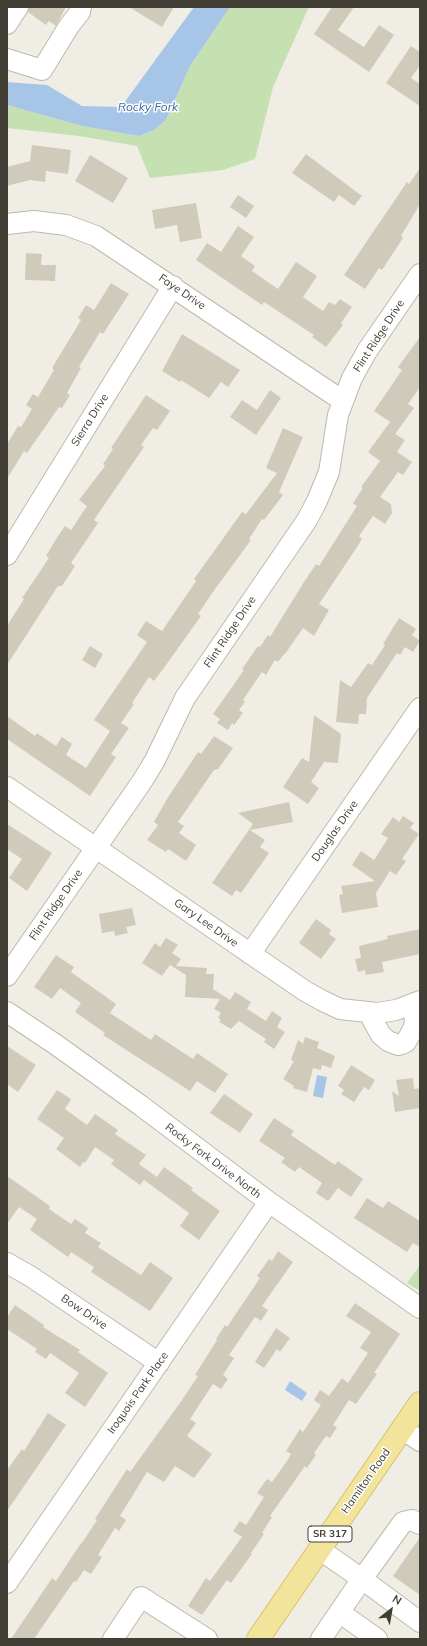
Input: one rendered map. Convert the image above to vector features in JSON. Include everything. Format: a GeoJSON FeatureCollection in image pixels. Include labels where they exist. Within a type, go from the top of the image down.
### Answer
{"type":"FeatureCollection","features":[{"type":"Feature","properties":{"kind":"main road","name":"Hamilton Road"},"geometry":{"type":"LineString","coordinates":[[258,1639],[420,1403]]}},
{"type":"Feature","properties":{"kind":"street"},"geometry":{"type":"LineString","coordinates":[[7,24],[18,7]]}},
{"type":"Feature","properties":{"kind":"street"},"geometry":{"type":"LineString","coordinates":[[7,59],[42,70],[80,10]]}},
{"type":"Feature","properties":{"kind":"street","name":"Faye Drive"},"geometry":{"type":"LineString","coordinates":[[7,224],[34,221],[66,225],[96,236],[343,401]]}},
{"type":"Feature","properties":{"kind":"street","name":"Flint Ridge Drive"},"geometry":{"type":"LineString","coordinates":[[7,976],[154,762],[186,698],[289,547],[318,501],[329,472],[343,401],[367,351],[420,274]]}},
{"type":"Feature","properties":{"kind":"street","name":"Sierra Drive"},"geometry":{"type":"LineString","coordinates":[[7,555],[173,286]]}},
{"type":"Feature","properties":{"kind":"street","name":"Douglas Drive"},"geometry":{"type":"LineString","coordinates":[[250,954],[420,708]]}},
{"type":"Feature","properties":{"kind":"street","name":"Gary Lee Drive"},"geometry":{"type":"LineString","coordinates":[[7,787],[250,954],[323,1002],[340,1009],[371,1013],[396,1010],[417,1003]]}},
{"type":"Feature","properties":{"kind":"street"},"geometry":{"type":"LineString","coordinates":[[371,1013],[373,1021],[381,1035],[388,1041],[398,1045],[406,1042],[414,1028],[417,1003]]}},
{"type":"Feature","properties":{"kind":"street","name":"Rocky Fork Drive North"},"geometry":{"type":"LineString","coordinates":[[7,1012],[128,1097],[269,1202],[420,1308]]}},
{"type":"Feature","properties":{"kind":"street","name":"Iroquois Park Place"},"geometry":{"type":"LineString","coordinates":[[7,1583],[269,1202]]}},
{"type":"Feature","properties":{"kind":"street","name":"Bow Drive"},"geometry":{"type":"LineString","coordinates":[[7,1264],[30,1276],[159,1363]]}},
{"type":"Feature","properties":{"kind":"street"},"geometry":{"type":"LineString","coordinates":[[402,1429],[420,1441]]}},
{"type":"Feature","properties":{"kind":"street"},"geometry":{"type":"LineString","coordinates":[[320,1639],[403,1522],[412,1520],[420,1524]]}},
{"type":"Feature","properties":{"kind":"street"},"geometry":{"type":"LineString","coordinates":[[319,1549],[420,1622]]}},
{"type":"Feature","properties":{"kind":"street"},"geometry":{"type":"LineString","coordinates":[[113,1639],[141,1597],[207,1639]]}},
{"type":"Feature","properties":{"kind":"street"},"geometry":{"type":"LineString","coordinates":[[339,1612],[377,1639]]}},
{"type":"Feature","properties":{"kind":"green space"},"geometry":{"type":"Polygon","coordinates":[[[230,7],[309,7],[273,87],[255,159],[223,170],[150,178],[137,146],[79,136],[7,128],[7,105],[82,126],[139,136],[154,130],[166,120],[190,66],[230,7]]]}},
{"type":"Feature","properties":{"kind":"green space"},"geometry":{"type":"Polygon","coordinates":[[[420,1265],[420,1291],[407,1283],[420,1265]]]}},
{"type":"Feature","properties":{"kind":"water","name":"Rocky Fork"},"geometry":{"type":"Polygon","coordinates":[[[194,7],[230,7],[190,66],[166,120],[154,130],[139,136],[82,126],[7,105],[7,82],[47,85],[82,106],[121,107],[194,7]]]}},
{"type":"Feature","properties":{"kind":"water"},"geometry":{"type":"Polygon","coordinates":[[[317,1075],[327,1077],[323,1098],[313,1096],[317,1075]]]}},
{"type":"Feature","properties":{"kind":"water"},"geometry":{"type":"Polygon","coordinates":[[[290,1381],[307,1393],[302,1401],[285,1390],[290,1381]]]}},
{"type":"Feature","properties":{"kind":"building"},"geometry":{"type":"Polygon","coordinates":[[[29,7],[66,7],[56,26],[49,21],[46,25],[28,12],[29,7]]]}},
{"type":"Feature","properties":{"kind":"building"},"geometry":{"type":"Polygon","coordinates":[[[129,7],[174,7],[162,27],[129,7]]]}},
{"type":"Feature","properties":{"kind":"building"},"geometry":{"type":"Polygon","coordinates":[[[332,7],[354,7],[338,30],[364,47],[379,25],[394,35],[369,72],[314,34],[332,7]]]}},
{"type":"Feature","properties":{"kind":"building"},"geometry":{"type":"Polygon","coordinates":[[[411,46],[420,52],[420,65],[411,78],[420,84],[420,106],[386,83],[411,46]]]}},
{"type":"Feature","properties":{"kind":"building"},"geometry":{"type":"Polygon","coordinates":[[[32,145],[71,150],[68,174],[46,171],[45,182],[30,180],[7,186],[7,167],[30,161],[32,145]]]}},
{"type":"Feature","properties":{"kind":"building"},"geometry":{"type":"Polygon","coordinates":[[[306,154],[362,196],[354,206],[339,195],[334,202],[292,173],[306,154]]]}},
{"type":"Feature","properties":{"kind":"building"},"geometry":{"type":"Polygon","coordinates":[[[90,155],[128,178],[113,203],[75,181],[90,155]]]}},
{"type":"Feature","properties":{"kind":"building"},"geometry":{"type":"Polygon","coordinates":[[[420,168],[420,204],[401,236],[403,238],[382,270],[379,268],[365,289],[344,275],[407,182],[409,184],[420,168]]]}},
{"type":"Feature","properties":{"kind":"building"},"geometry":{"type":"Polygon","coordinates":[[[238,195],[254,206],[246,218],[230,207],[238,195]]]}},
{"type":"Feature","properties":{"kind":"building"},"geometry":{"type":"Polygon","coordinates":[[[196,203],[202,238],[180,242],[177,225],[155,229],[152,210],[196,203]]]}},
{"type":"Feature","properties":{"kind":"building"},"geometry":{"type":"Polygon","coordinates":[[[238,226],[254,237],[241,256],[255,266],[252,271],[278,289],[296,262],[317,276],[303,297],[323,311],[329,302],[335,305],[340,299],[352,307],[341,323],[343,325],[326,347],[312,337],[314,335],[264,302],[262,305],[196,260],[207,243],[221,252],[238,226]]]}},
{"type":"Feature","properties":{"kind":"building"},"geometry":{"type":"Polygon","coordinates":[[[26,253],[42,254],[41,265],[56,265],[55,281],[25,280],[26,253]]]}},
{"type":"Feature","properties":{"kind":"building"},"geometry":{"type":"Polygon","coordinates":[[[111,283],[129,294],[103,334],[100,332],[79,367],[81,368],[67,393],[70,395],[62,408],[59,407],[27,453],[24,451],[7,479],[7,444],[18,426],[21,427],[32,409],[26,405],[33,394],[38,397],[54,370],[52,368],[81,320],[78,318],[86,305],[94,310],[111,283]]]}},
{"type":"Feature","properties":{"kind":"building"},"geometry":{"type":"Polygon","coordinates":[[[182,334],[240,370],[228,387],[221,382],[209,398],[181,380],[180,382],[162,371],[182,334]]]}},
{"type":"Feature","properties":{"kind":"building"},"geometry":{"type":"Polygon","coordinates":[[[420,337],[420,387],[408,404],[414,408],[395,434],[405,440],[397,452],[412,462],[403,475],[398,472],[380,497],[391,504],[392,513],[385,524],[373,516],[359,536],[362,539],[319,604],[329,610],[314,636],[303,628],[278,662],[275,660],[266,675],[262,672],[243,700],[245,702],[239,710],[243,713],[234,725],[232,723],[228,730],[217,723],[220,719],[213,714],[244,670],[242,669],[258,646],[260,647],[268,635],[270,637],[304,582],[316,564],[319,566],[357,506],[353,503],[363,488],[361,487],[380,461],[368,452],[390,422],[374,411],[402,370],[398,367],[420,337]]]}},
{"type":"Feature","properties":{"kind":"building"},"geometry":{"type":"Polygon","coordinates":[[[270,390],[281,398],[256,435],[230,417],[242,400],[257,410],[270,390]]]}},
{"type":"Feature","properties":{"kind":"building"},"geometry":{"type":"Polygon","coordinates":[[[146,395],[170,411],[157,430],[153,428],[141,445],[144,447],[94,520],[98,523],[71,563],[75,566],[62,586],[58,586],[7,665],[7,626],[24,599],[22,598],[49,558],[46,556],[56,539],[65,526],[71,530],[87,506],[79,500],[105,466],[103,464],[113,449],[111,448],[146,395]]]}},
{"type":"Feature","properties":{"kind":"building"},"geometry":{"type":"Polygon","coordinates":[[[283,428],[303,437],[279,492],[283,495],[264,520],[262,519],[249,539],[251,540],[198,614],[201,616],[166,665],[154,681],[149,677],[132,703],[134,704],[121,723],[129,728],[111,754],[116,757],[90,796],[7,739],[7,716],[35,736],[37,733],[56,746],[62,737],[72,744],[66,755],[86,768],[110,731],[94,720],[147,642],[137,635],[146,621],[162,631],[196,581],[194,579],[242,512],[246,514],[277,473],[266,468],[283,428]]]}},
{"type":"Feature","properties":{"kind":"building"},"geometry":{"type":"Polygon","coordinates":[[[399,618],[416,629],[412,635],[420,641],[413,652],[405,647],[400,655],[397,653],[367,698],[366,714],[359,714],[358,724],[336,722],[340,680],[351,687],[368,663],[372,665],[385,645],[383,644],[399,618]]]}},
{"type":"Feature","properties":{"kind":"building"},"geometry":{"type":"Polygon","coordinates":[[[90,646],[103,654],[95,668],[82,660],[90,646]]]}},
{"type":"Feature","properties":{"kind":"building"},"geometry":{"type":"Polygon","coordinates":[[[314,715],[341,734],[338,763],[324,762],[311,782],[319,788],[308,804],[283,787],[302,758],[309,762],[314,715]]]}},
{"type":"Feature","properties":{"kind":"building"},"geometry":{"type":"Polygon","coordinates":[[[214,736],[233,748],[218,769],[214,770],[178,822],[184,826],[179,833],[196,845],[186,861],[168,849],[166,852],[147,840],[158,825],[154,822],[167,799],[198,752],[201,754],[214,736]]]}},
{"type":"Feature","properties":{"kind":"building"},"geometry":{"type":"Polygon","coordinates":[[[289,802],[293,822],[250,830],[265,840],[260,847],[269,853],[241,893],[236,890],[232,896],[212,883],[253,824],[238,813],[289,802]]]}},
{"type":"Feature","properties":{"kind":"building"},"geometry":{"type":"Polygon","coordinates":[[[403,816],[414,823],[410,828],[419,834],[402,859],[406,861],[396,875],[390,871],[376,893],[378,907],[342,913],[339,895],[343,894],[341,886],[375,881],[352,865],[361,851],[374,860],[388,838],[381,834],[393,817],[399,822],[403,816]]]}},
{"type":"Feature","properties":{"kind":"building"},"geometry":{"type":"Polygon","coordinates":[[[7,824],[52,853],[27,891],[9,878],[22,859],[7,849],[7,824]]]}},
{"type":"Feature","properties":{"kind":"building"},"geometry":{"type":"Polygon","coordinates":[[[132,908],[136,925],[126,927],[128,933],[115,936],[114,931],[102,933],[99,914],[132,908]]]}},
{"type":"Feature","properties":{"kind":"building"},"geometry":{"type":"Polygon","coordinates":[[[316,919],[331,930],[329,934],[336,939],[321,959],[299,943],[316,919]]]}},
{"type":"Feature","properties":{"kind":"building"},"geometry":{"type":"Polygon","coordinates":[[[420,929],[420,954],[382,962],[384,972],[366,975],[365,970],[358,972],[355,959],[361,958],[359,946],[388,939],[387,936],[420,929]]]}},
{"type":"Feature","properties":{"kind":"building"},"geometry":{"type":"Polygon","coordinates":[[[166,938],[178,945],[172,953],[181,959],[176,966],[207,968],[206,974],[214,974],[213,989],[230,1000],[235,992],[251,1002],[247,1009],[266,1021],[272,1011],[282,1018],[277,1027],[285,1032],[274,1049],[264,1042],[266,1039],[239,1021],[231,1029],[219,1022],[221,1020],[218,1018],[221,1013],[214,1009],[220,999],[185,997],[186,975],[170,965],[162,976],[142,963],[155,943],[160,947],[166,938]]]}},
{"type":"Feature","properties":{"kind":"building"},"geometry":{"type":"Polygon","coordinates":[[[56,955],[74,967],[71,972],[116,1004],[110,1013],[151,1040],[155,1034],[193,1059],[197,1053],[228,1074],[215,1093],[197,1081],[190,1091],[103,1035],[105,1033],[75,1012],[81,1003],[60,988],[52,999],[34,987],[56,955]]]}},
{"type":"Feature","properties":{"kind":"building"},"geometry":{"type":"Polygon","coordinates":[[[305,1037],[319,1042],[317,1048],[335,1056],[331,1068],[322,1065],[321,1070],[313,1068],[307,1092],[293,1088],[294,1086],[283,1079],[294,1061],[291,1060],[298,1040],[303,1044],[305,1037]]]}},
{"type":"Feature","properties":{"kind":"building"},"geometry":{"type":"Polygon","coordinates":[[[7,1046],[36,1065],[18,1092],[7,1084],[7,1046]]]}},
{"type":"Feature","properties":{"kind":"building"},"geometry":{"type":"Polygon","coordinates":[[[351,1065],[375,1080],[369,1090],[364,1087],[354,1102],[341,1094],[344,1090],[338,1086],[351,1065]]]}},
{"type":"Feature","properties":{"kind":"building"},"geometry":{"type":"Polygon","coordinates":[[[413,1078],[414,1089],[420,1088],[420,1108],[395,1112],[392,1091],[399,1096],[396,1080],[413,1078]]]}},
{"type":"Feature","properties":{"kind":"building"},"geometry":{"type":"Polygon","coordinates":[[[57,1090],[71,1099],[65,1109],[87,1125],[95,1114],[118,1130],[115,1134],[146,1155],[139,1164],[157,1177],[164,1167],[193,1188],[191,1190],[220,1211],[199,1240],[180,1226],[189,1213],[144,1180],[140,1185],[111,1164],[114,1160],[95,1147],[85,1163],[83,1162],[80,1167],[56,1149],[64,1138],[37,1119],[57,1090]]]}},
{"type":"Feature","properties":{"kind":"building"},"geometry":{"type":"Polygon","coordinates":[[[224,1094],[253,1114],[240,1133],[210,1113],[224,1094]]]}},
{"type":"Feature","properties":{"kind":"building"},"geometry":{"type":"Polygon","coordinates":[[[274,1118],[294,1131],[291,1135],[335,1165],[338,1161],[363,1179],[351,1197],[338,1188],[328,1201],[316,1193],[322,1183],[299,1167],[295,1172],[281,1162],[285,1158],[259,1141],[274,1118]]]}},
{"type":"Feature","properties":{"kind":"building"},"geometry":{"type":"Polygon","coordinates":[[[7,1176],[50,1206],[49,1209],[71,1224],[75,1219],[88,1228],[85,1233],[101,1243],[98,1247],[141,1275],[150,1262],[173,1278],[150,1311],[91,1272],[94,1267],[71,1252],[68,1257],[30,1230],[37,1219],[19,1207],[7,1224],[7,1176]]]}},
{"type":"Feature","properties":{"kind":"building"},"geometry":{"type":"Polygon","coordinates":[[[367,1198],[383,1208],[388,1201],[420,1221],[420,1247],[413,1243],[407,1252],[354,1218],[367,1198]]]}},
{"type":"Feature","properties":{"kind":"building"},"geometry":{"type":"Polygon","coordinates":[[[278,1251],[293,1262],[262,1306],[268,1310],[261,1321],[255,1317],[229,1355],[234,1358],[223,1375],[228,1379],[221,1389],[213,1384],[190,1419],[196,1423],[187,1436],[212,1454],[194,1478],[175,1466],[164,1482],[147,1472],[120,1516],[126,1520],[119,1531],[115,1528],[98,1555],[102,1557],[91,1574],[84,1570],[76,1582],[74,1581],[34,1639],[11,1639],[52,1578],[56,1581],[82,1543],[97,1520],[95,1519],[127,1469],[130,1472],[182,1400],[198,1376],[195,1375],[225,1325],[227,1327],[260,1278],[257,1276],[269,1259],[272,1261],[278,1251]]]}},
{"type":"Feature","properties":{"kind":"building"},"geometry":{"type":"Polygon","coordinates":[[[355,1303],[400,1334],[374,1373],[377,1374],[356,1404],[349,1400],[333,1425],[337,1427],[330,1438],[326,1436],[314,1453],[316,1455],[307,1468],[305,1466],[270,1516],[272,1517],[262,1533],[264,1534],[251,1553],[252,1554],[231,1583],[227,1580],[202,1615],[188,1606],[206,1578],[210,1581],[242,1537],[233,1531],[240,1521],[246,1525],[264,1497],[257,1493],[267,1479],[272,1482],[287,1461],[291,1454],[286,1451],[300,1429],[303,1432],[321,1405],[314,1400],[320,1390],[329,1396],[342,1378],[348,1383],[368,1353],[360,1348],[371,1332],[346,1316],[355,1303]]]}},
{"type":"Feature","properties":{"kind":"building"},"geometry":{"type":"Polygon","coordinates":[[[15,1305],[44,1325],[43,1327],[80,1350],[78,1352],[108,1373],[85,1407],[65,1393],[79,1373],[50,1353],[46,1359],[35,1352],[37,1349],[7,1329],[7,1317],[15,1305]]]}},
{"type":"Feature","properties":{"kind":"building"},"geometry":{"type":"Polygon","coordinates":[[[276,1328],[290,1338],[280,1352],[277,1349],[264,1368],[255,1362],[276,1328]]]}},
{"type":"Feature","properties":{"kind":"building"},"geometry":{"type":"Polygon","coordinates":[[[48,1413],[66,1425],[7,1511],[7,1470],[22,1449],[24,1451],[48,1413]]]}},
{"type":"Feature","properties":{"kind":"building"},"geometry":{"type":"Polygon","coordinates":[[[420,1537],[420,1595],[393,1576],[420,1537]]]}}]}
